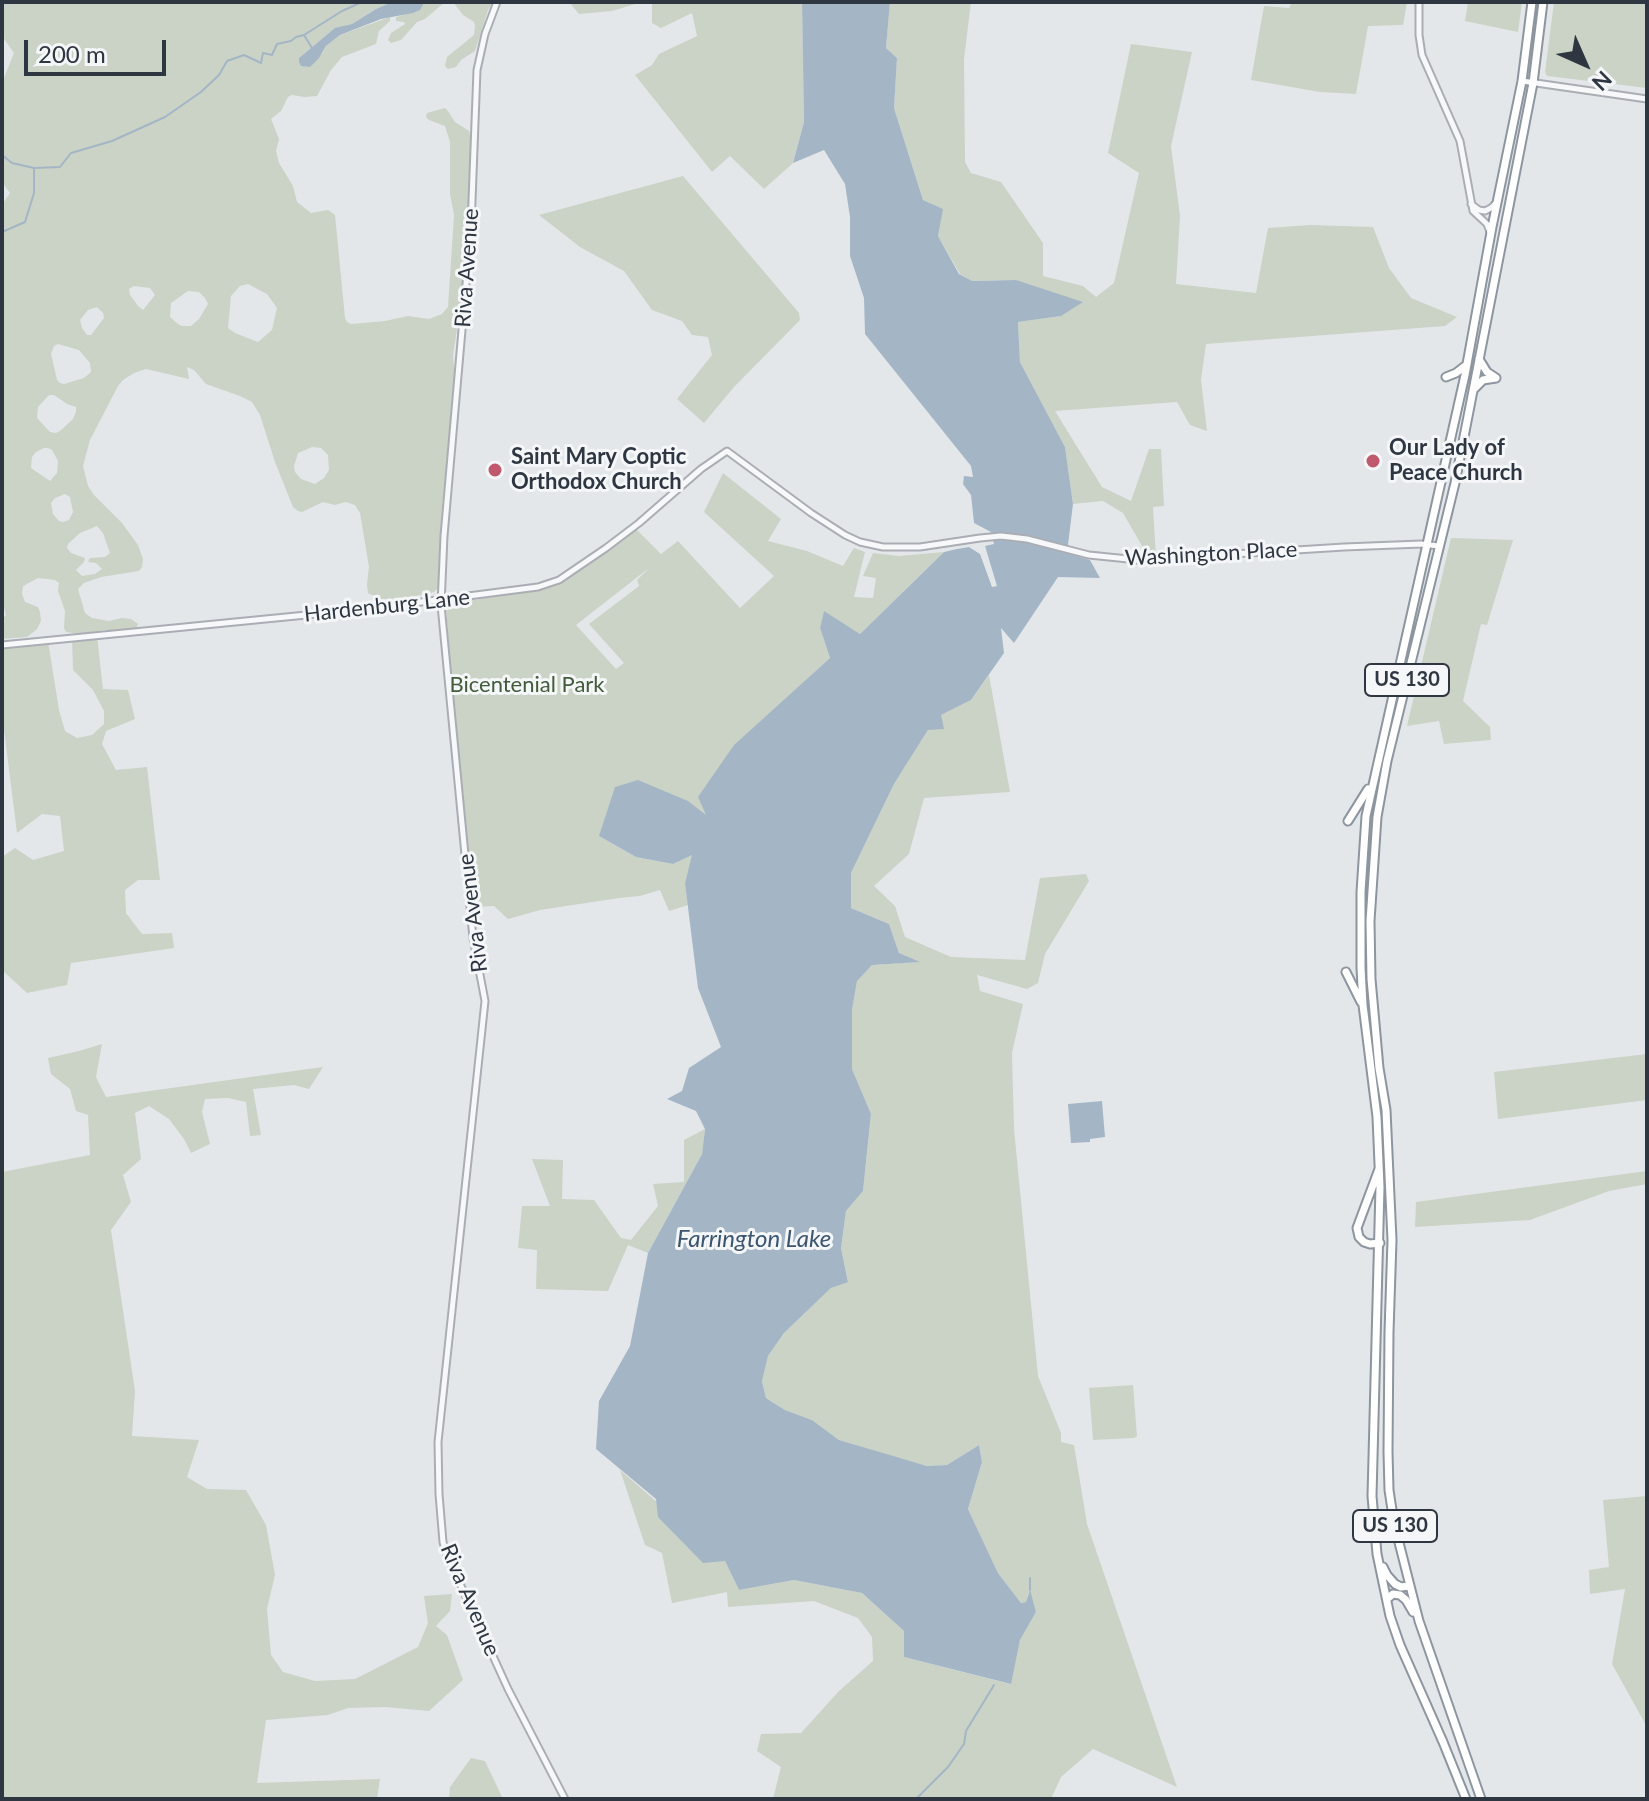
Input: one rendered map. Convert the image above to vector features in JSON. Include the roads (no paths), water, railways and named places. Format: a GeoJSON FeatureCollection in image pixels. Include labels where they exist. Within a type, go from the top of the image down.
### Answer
{"type":"FeatureCollection","features":[{"type":"Feature","properties":{"kind":"highway","name":"US 130"},"geometry":{"type":"LineString","coordinates":[[1481,1799],[1419,1621],[1394,1523],[1389,1490],[1392,1240],[1386,1110],[1363,1005],[1363,852],[1372,780],[1467,364],[1522,81],[1532,2]]}},
{"type":"Feature","properties":{"kind":"highway","name":"US 130"},"geometry":{"type":"LineString","coordinates":[[1466,1799],[1390,1616],[1377,1554],[1372,1496],[1380,1167],[1370,921],[1377,816],[1387,761],[1455,483],[1533,83],[1543,2]]}},
{"type":"Feature","properties":{"kind":"highway"},"geometry":{"type":"LineString","coordinates":[[1473,392],[1483,380],[1496,378],[1487,372],[1479,358]]}},
{"type":"Feature","properties":{"kind":"highway"},"geometry":{"type":"LineString","coordinates":[[1446,377],[1467,364]]}},
{"type":"Feature","properties":{"kind":"highway"},"geometry":{"type":"LineString","coordinates":[[1348,821],[1372,780]]}},
{"type":"Feature","properties":{"kind":"highway"},"geometry":{"type":"LineString","coordinates":[[1361,968],[1355,974],[1346,972],[1363,1005]]}},
{"type":"Feature","properties":{"kind":"highway"},"geometry":{"type":"LineString","coordinates":[[1380,1167],[1357,1228],[1364,1242],[1380,1243]]}},
{"type":"Feature","properties":{"kind":"highway"},"geometry":{"type":"LineString","coordinates":[[1377,1554],[1390,1580],[1399,1586],[1409,1586]]}},
{"type":"Feature","properties":{"kind":"highway"},"geometry":{"type":"LineString","coordinates":[[1387,1599],[1396,1594],[1403,1597],[1419,1621]]}},
{"type":"Feature","properties":{"kind":"street","name":"Riva Avenue"},"geometry":{"type":"LineString","coordinates":[[497,2],[485,34],[477,70],[471,227],[444,536],[442,599],[473,938],[485,1001],[438,1442],[439,1494],[443,1542],[508,1689],[565,1799]]}},
{"type":"Feature","properties":{"kind":"street"},"geometry":{"type":"LineString","coordinates":[[1419,2],[1422,55],[1460,141],[1470,204],[1475,214],[1487,224],[1490,235]]}},
{"type":"Feature","properties":{"kind":"street"},"geometry":{"type":"LineString","coordinates":[[1522,81],[1647,99]]}},
{"type":"Feature","properties":{"kind":"street"},"geometry":{"type":"LineString","coordinates":[[1470,204],[1485,211],[1497,200]]}},
{"type":"Feature","properties":{"kind":"street","name":"Hardenburg Lane"},"geometry":{"type":"LineString","coordinates":[[2,645],[367,609],[538,587],[559,580],[639,523],[701,469],[727,451]]}},
{"type":"Feature","properties":{"kind":"street","name":"Washington Place"},"geometry":{"type":"LineString","coordinates":[[727,451],[845,535],[883,547],[920,547],[1001,536],[1027,539],[1089,555],[1138,560],[1344,547],[1439,546]]}},
{"type":"Feature","properties":{"kind":"water"},"geometry":{"type":"Polygon","coordinates":[[[392,2],[422,2],[423,5],[413,13],[381,19],[340,35],[326,46],[310,67],[301,66],[299,58],[335,28],[352,24],[392,2]]]}},
{"type":"Feature","properties":{"kind":"water","name":"Farrington Lake"},"geometry":{"type":"Polygon","coordinates":[[[802,2],[890,2],[886,48],[897,58],[894,108],[923,200],[943,209],[938,236],[959,274],[972,281],[1016,280],[1083,302],[1061,316],[1018,322],[1020,362],[1065,447],[1073,504],[1067,553],[1090,560],[1100,578],[1058,577],[1014,643],[1001,628],[1004,653],[971,700],[941,715],[944,729],[928,730],[894,784],[851,873],[851,908],[889,924],[899,953],[920,962],[872,965],[857,981],[852,1010],[852,1069],[871,1114],[863,1191],[846,1211],[841,1248],[848,1282],[831,1288],[784,1333],[768,1356],[762,1381],[766,1398],[785,1410],[812,1420],[839,1440],[927,1466],[947,1465],[979,1445],[982,1462],[968,1509],[998,1573],[1021,1603],[1026,1602],[1030,1590],[1036,1612],[1020,1640],[1011,1684],[904,1657],[904,1631],[862,1593],[794,1580],[739,1590],[725,1561],[703,1563],[658,1517],[656,1499],[596,1449],[599,1401],[630,1346],[648,1253],[702,1154],[705,1129],[696,1111],[667,1099],[682,1091],[689,1068],[721,1047],[698,988],[685,883],[692,855],[673,864],[636,857],[599,836],[615,787],[638,780],[688,801],[706,815],[698,797],[734,745],[830,658],[820,628],[824,611],[860,634],[944,552],[969,547],[980,554],[992,587],[997,586],[985,546],[994,544],[991,532],[974,523],[971,495],[963,484],[964,476],[973,477],[971,466],[865,334],[864,298],[850,256],[850,217],[845,184],[824,150],[793,163],[804,122],[802,2]]]}},
{"type":"Feature","properties":{"kind":"water"},"geometry":{"type":"Polygon","coordinates":[[[1102,1101],[1105,1137],[1071,1143],[1068,1104],[1102,1101]]]}},
{"type":"Feature","properties":{"kind":"waterway"},"geometry":{"type":"LineString","coordinates":[[2,232],[25,222],[34,193],[34,168],[60,167],[71,153],[112,141],[165,117],[201,92],[219,75],[227,61],[244,55],[261,63],[263,53],[272,55],[277,44],[304,35],[362,2]]}},
{"type":"Feature","properties":{"kind":"waterway"},"geometry":{"type":"LineString","coordinates":[[304,35],[312,48]]}},
{"type":"Feature","properties":{"kind":"waterway"},"geometry":{"type":"LineString","coordinates":[[2,155],[12,163],[34,168]]}},
{"type":"Feature","properties":{"kind":"waterway"},"geometry":{"type":"LineString","coordinates":[[1030,1578],[1030,1590]]}},
{"type":"Feature","properties":{"kind":"waterway"},"geometry":{"type":"LineString","coordinates":[[916,1799],[948,1767],[964,1744],[966,1731],[994,1685]]}},
{"type":"Feature","properties":{"kind":"place","name":"Our Lady of Peace Church"},"geometry":{"type":"Point","coordinates":[1373,461]}},
{"type":"Feature","properties":{"kind":"place","name":"Saint Mary Coptic Orthodox Church"},"geometry":{"type":"Point","coordinates":[495,470]}},
{"type":"Feature","properties":{"kind":"park label","name":"Bicentenial Park"},"geometry":{"type":"Point","coordinates":[527,685]}}]}
